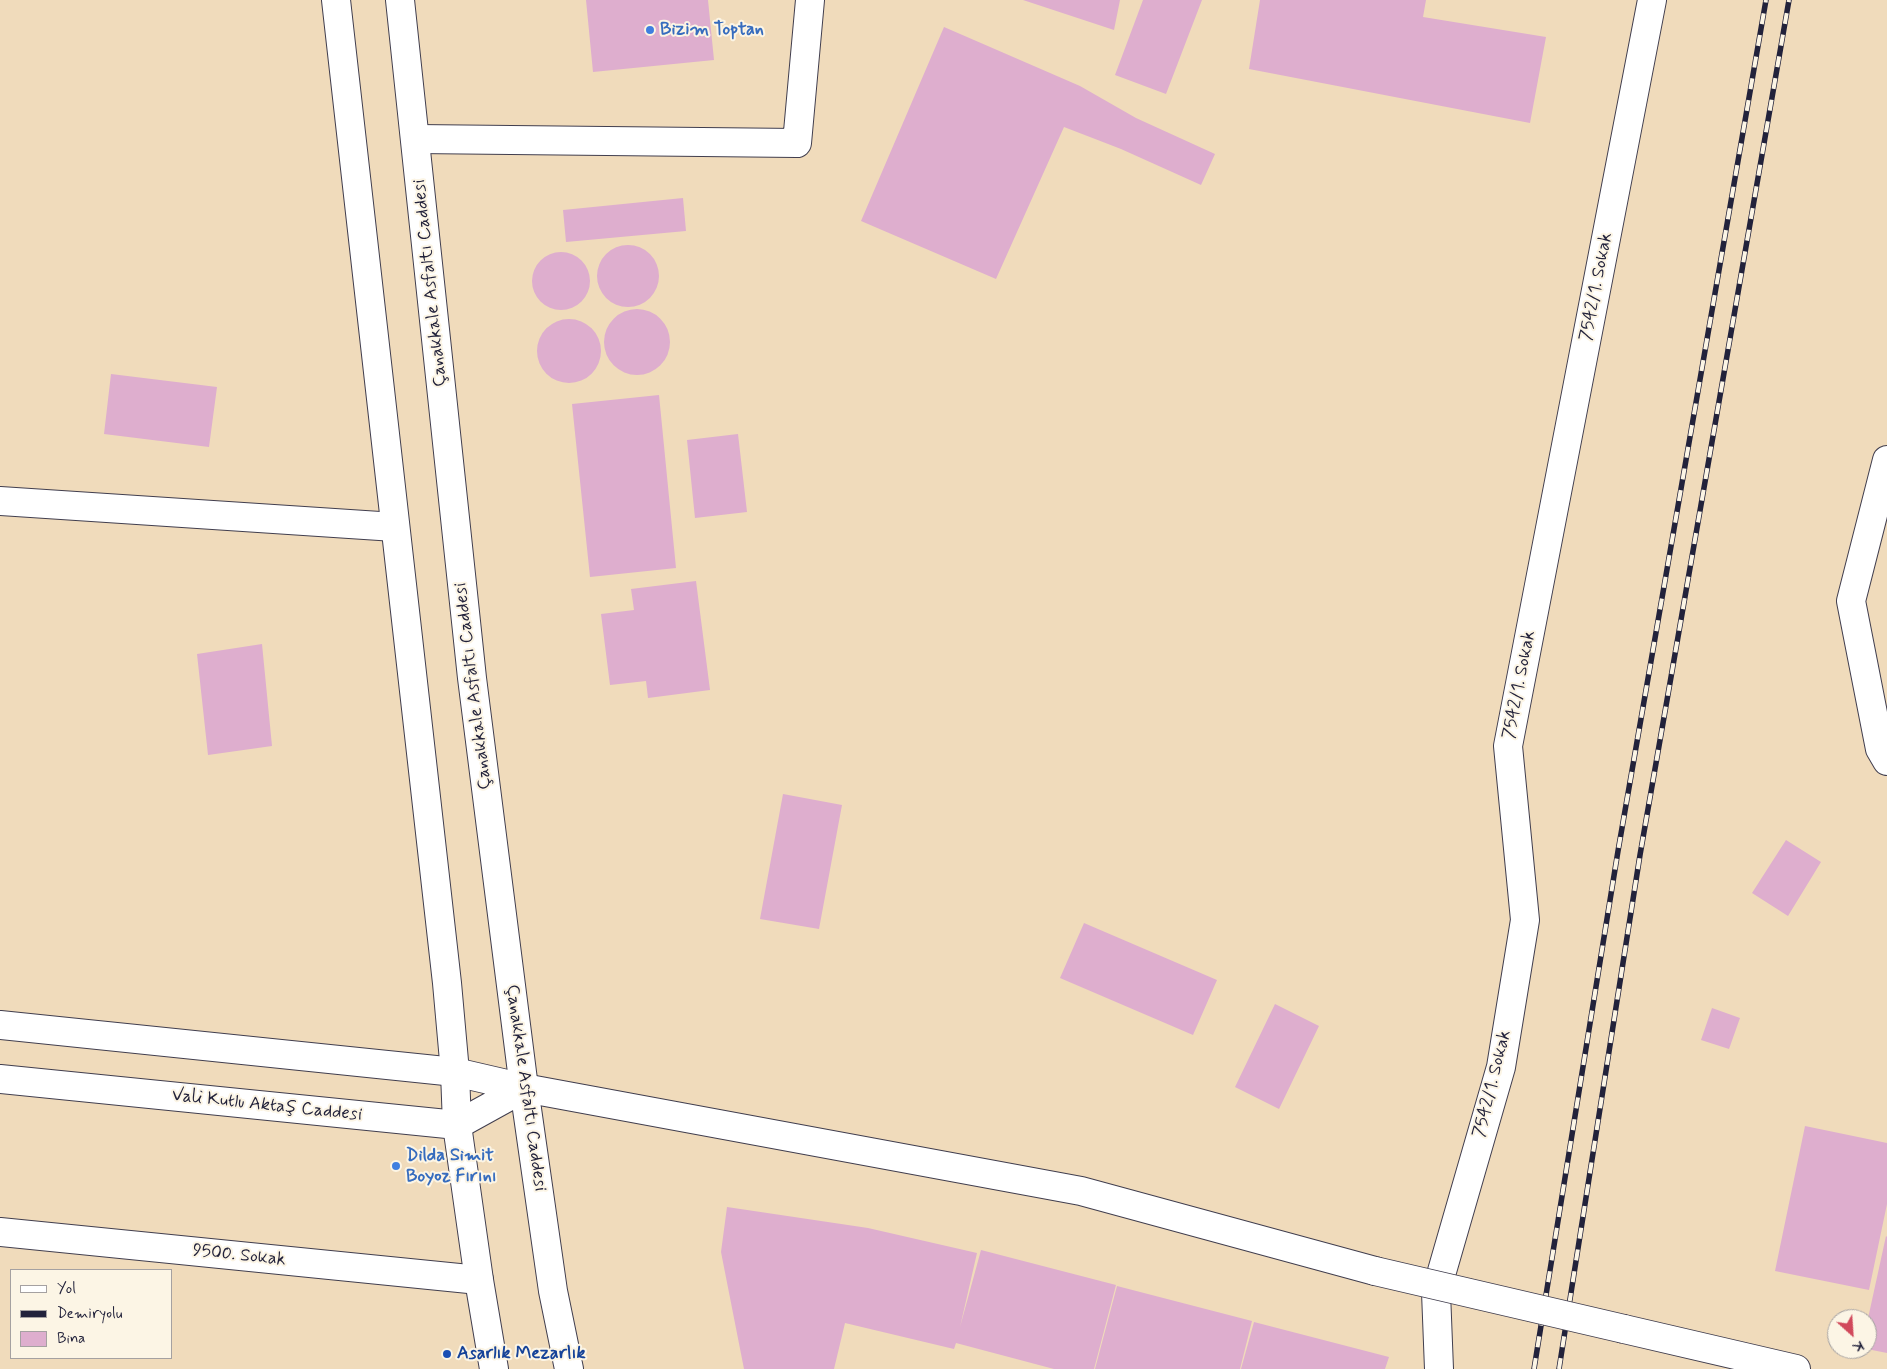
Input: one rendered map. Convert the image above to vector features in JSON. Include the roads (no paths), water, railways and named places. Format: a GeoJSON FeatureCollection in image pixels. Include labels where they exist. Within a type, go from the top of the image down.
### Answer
{"type":"FeatureCollection","features":[{"type":"Feature","properties":{"kind":"main road"},"geometry":{"type":"LineString","coordinates":[[336,0],[447,983],[455,1072],[457,1125],[478,1280],[494,1369]]}},
{"type":"Feature","properties":{"kind":"main road","name":"Çanakkale Asfaltı Caddesi"},"geometry":{"type":"LineString","coordinates":[[400,0],[472,678],[524,1088],[553,1291],[569,1369]]}},
{"type":"Feature","properties":{"kind":"main road"},"geometry":{"type":"LineString","coordinates":[[416,139],[797,143],[810,0]]}},
{"type":"Feature","properties":{"kind":"main road","name":"7542/1. Sokak"},"geometry":{"type":"LineString","coordinates":[[1439,1369],[1436,1292],[1501,1067],[1525,920],[1508,746],[1652,0]]}},
{"type":"Feature","properties":{"kind":"main road"},"geometry":{"type":"LineString","coordinates":[[1887,460],[1851,601],[1880,749],[1887,761]]}},
{"type":"Feature","properties":{"kind":"main road"},"geometry":{"type":"LineString","coordinates":[[0,501],[395,527]]}},
{"type":"Feature","properties":{"kind":"main road"},"geometry":{"type":"LineString","coordinates":[[0,1025],[455,1072],[524,1088],[1081,1191],[1375,1271],[1796,1369]]}},
{"type":"Feature","properties":{"kind":"main road","name":"Vali Kutlu Aktaş Caddesi"},"geometry":{"type":"LineString","coordinates":[[0,1079],[457,1125]]}},
{"type":"Feature","properties":{"kind":"main road"},"geometry":{"type":"LineString","coordinates":[[457,1125],[524,1088]]}},
{"type":"Feature","properties":{"kind":"main road","name":"9500. Sokak"},"geometry":{"type":"LineString","coordinates":[[0,1232],[478,1280]]}},
{"type":"Feature","properties":{"kind":"railway"},"geometry":{"type":"LineString","coordinates":[[1534,1369],[1618,851],[1766,0]]}},
{"type":"Feature","properties":{"kind":"railway"},"geometry":{"type":"LineString","coordinates":[[1559,1369],[1640,855],[1789,0]]}},
{"type":"Feature","properties":{"kind":"place","name":"Bizim Toptan"},"geometry":{"type":"Point","coordinates":[650,30]}},
{"type":"Feature","properties":{"kind":"place","name":"Dilda Simit Boyoz Fırını"},"geometry":{"type":"Point","coordinates":[396,1166]}},
{"type":"Feature","properties":{"kind":"place","name":"Asarlık Mezarlık"},"geometry":{"type":"Point","coordinates":[447,1354]}}]}
